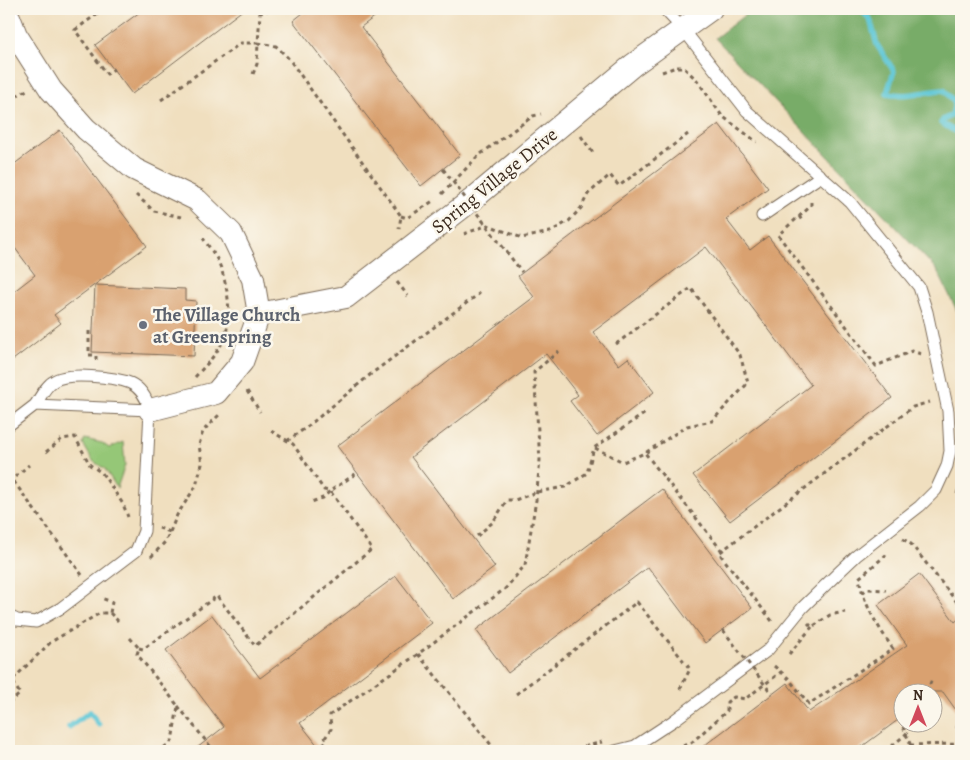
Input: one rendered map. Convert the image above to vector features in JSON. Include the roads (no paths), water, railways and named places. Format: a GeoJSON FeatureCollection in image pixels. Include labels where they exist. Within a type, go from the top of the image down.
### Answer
{"type":"FeatureCollection","features":[{"type":"Feature","properties":{"kind":"street","name":"Spring Village Drive"},"geometry":{"type":"LineString","coordinates":[[259,314],[346,297],[480,193],[633,66],[711,9]]}},
{"type":"Feature","properties":{"kind":"street"},"geometry":{"type":"LineString","coordinates":[[9,17],[16,35],[51,90],[86,129],[134,169],[198,200],[231,233],[253,279],[259,314],[242,362],[216,393],[150,410]]}},
{"type":"Feature","properties":{"kind":"lane"},"geometry":{"type":"LineString","coordinates":[[615,751],[635,746],[658,731],[768,650],[803,607],[837,574],[856,556],[920,506],[936,490],[947,466],[950,451],[948,412],[929,320],[918,287],[850,202],[747,111],[683,29],[664,9]]}},
{"type":"Feature","properties":{"kind":"lane"},"geometry":{"type":"LineString","coordinates":[[762,216],[821,176]]}},
{"type":"Feature","properties":{"kind":"lane"},"geometry":{"type":"LineString","coordinates":[[9,425],[35,405],[53,381],[66,377],[109,378],[131,384],[146,397],[150,410],[144,530],[136,551],[61,608],[36,622],[17,620],[9,616]]}},
{"type":"Feature","properties":{"kind":"lane"},"geometry":{"type":"LineString","coordinates":[[35,405],[150,410]]}},
{"type":"Feature","properties":{"kind":"waterway"},"geometry":{"type":"LineString","coordinates":[[860,9],[870,19],[877,45],[894,71],[887,93],[909,95],[944,90],[955,103],[952,115],[941,123],[961,135]]}},
{"type":"Feature","properties":{"kind":"waterway"},"geometry":{"type":"LineString","coordinates":[[69,727],[90,712],[99,725]]}},
{"type":"Feature","properties":{"kind":"place","name":"The Village Church at Greenspring"},"geometry":{"type":"Point","coordinates":[143,325]}}]}
